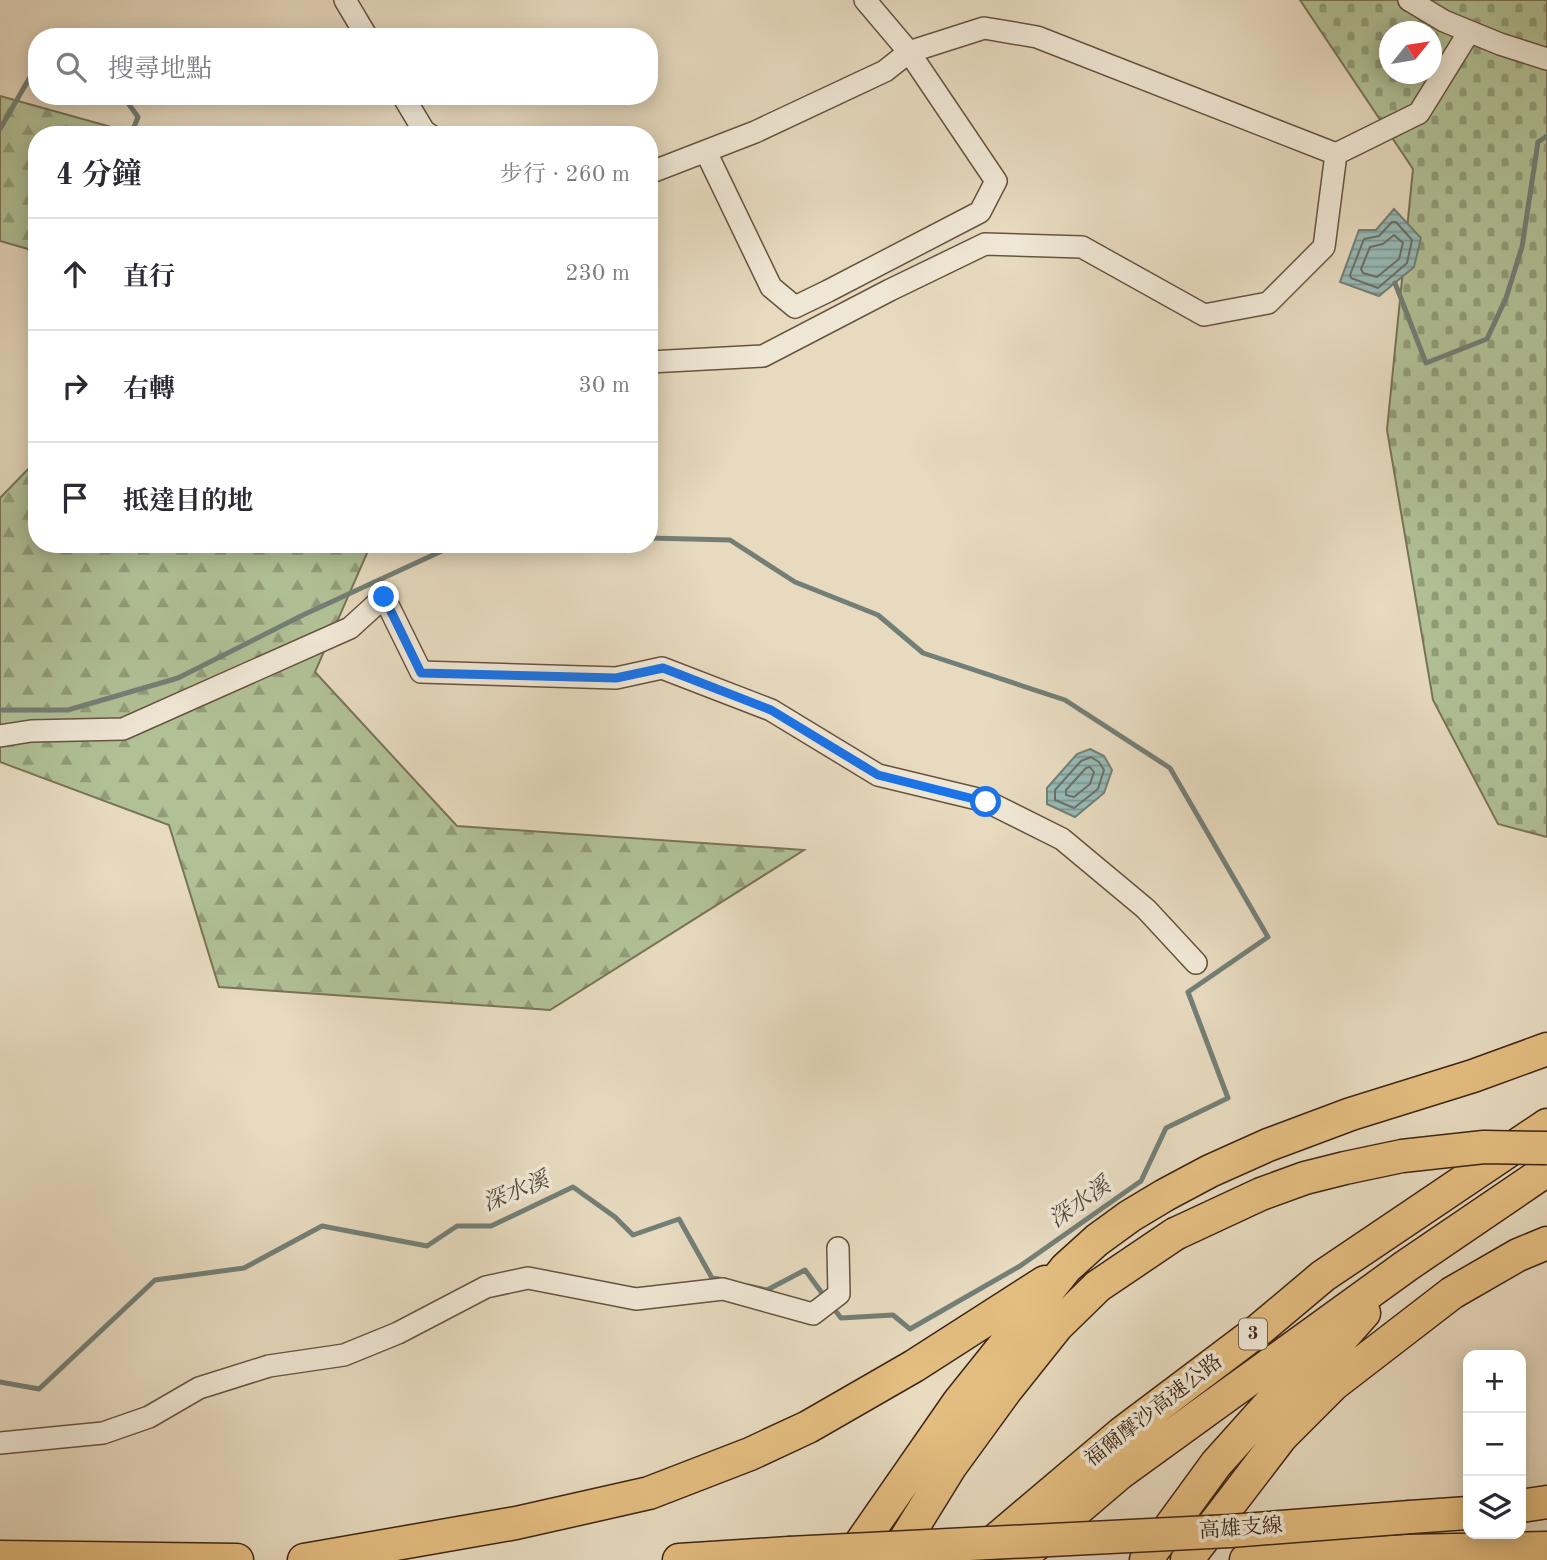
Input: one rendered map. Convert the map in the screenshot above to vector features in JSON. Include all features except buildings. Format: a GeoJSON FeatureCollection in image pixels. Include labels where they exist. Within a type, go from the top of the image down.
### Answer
{"type":"FeatureCollection","features":[{"type":"Feature","properties":{"kind":"highway"},"geometry":{"type":"LineString","coordinates":[[849,1560],[958,1403],[1066,1268],[1097,1240],[1130,1216],[1210,1171],[1268,1145],[1351,1114],[1473,1076],[1547,1049]]}},
{"type":"Feature","properties":{"kind":"highway","name":"福爾摩沙高速公路"},"geometry":{"type":"LineString","coordinates":[[972,1560],[1122,1433],[1260,1329],[1324,1276],[1547,1125]]}},
{"type":"Feature","properties":{"kind":"highway"},"geometry":{"type":"LineString","coordinates":[[891,1560],[950,1467],[1057,1326],[1098,1286],[1175,1234],[1261,1194],[1305,1178],[1345,1168],[1402,1156],[1484,1147],[1547,1148]]}},
{"type":"Feature","properties":{"kind":"highway","name":"福爾摩沙高速公路"},"geometry":{"type":"LineString","coordinates":[[1018,1560],[1120,1473],[1406,1266],[1547,1170]]}},
{"type":"Feature","properties":{"kind":"highway"},"geometry":{"type":"LineString","coordinates":[[1187,1560],[1281,1437],[1334,1384],[1452,1293],[1518,1255],[1547,1243]]}},
{"type":"Feature","properties":{"kind":"highway"},"geometry":{"type":"LineString","coordinates":[[1146,1560],[1216,1464],[1277,1396],[1341,1339],[1406,1266]]}},
{"type":"Feature","properties":{"kind":"highway"},"geometry":{"type":"LineString","coordinates":[[303,1560],[516,1523],[649,1493],[750,1454],[808,1427],[914,1366],[1066,1268]]}},
{"type":"Feature","properties":{"kind":"highway"},"geometry":{"type":"LineString","coordinates":[[1526,1505],[1547,1502]]}},
{"type":"Feature","properties":{"kind":"highway"},"geometry":{"type":"LineString","coordinates":[[1526,1512],[1547,1513]]}},
{"type":"Feature","properties":{"kind":"highway","name":"高雄支線"},"geometry":{"type":"LineString","coordinates":[[679,1560],[1230,1531],[1463,1513]]}},
{"type":"Feature","properties":{"kind":"highway","name":"高雄支線"},"geometry":{"type":"LineString","coordinates":[[1246,1560],[1408,1550],[1547,1548]]}},
{"type":"Feature","properties":{"kind":"highway"},"geometry":{"type":"LineString","coordinates":[[0,1557],[237,1560]]}},
{"type":"Feature","properties":{"kind":"lane"},"geometry":{"type":"LineString","coordinates":[[345,0],[362,28]]}},
{"type":"Feature","properties":{"kind":"lane"},"geometry":{"type":"LineString","coordinates":[[706,152],[771,287],[795,307],[980,212],[996,181],[909,52],[866,0]]}},
{"type":"Feature","properties":{"kind":"lane"},"geometry":{"type":"LineString","coordinates":[[1409,0],[1469,32],[1547,59]]}},
{"type":"Feature","properties":{"kind":"lane"},"geometry":{"type":"LineString","coordinates":[[658,170],[755,132],[885,71],[909,52],[984,28],[1037,37],[1336,154],[1419,113],[1469,32]]}},
{"type":"Feature","properties":{"kind":"lane"},"geometry":{"type":"LineString","coordinates":[[408,105],[421,126]]}},
{"type":"Feature","properties":{"kind":"lane"},"geometry":{"type":"LineString","coordinates":[[658,362],[763,356],[985,244],[1082,247],[1204,315],[1268,303],[1324,247],[1336,154]]}},
{"type":"Feature","properties":{"kind":"lane"},"geometry":{"type":"LineString","coordinates":[[0,736],[31,731],[123,729],[350,628],[384,597],[421,673],[616,678],[663,668],[771,710],[878,775],[986,802],[1062,839],[1146,909],[1196,963]]}},
{"type":"Feature","properties":{"kind":"lane"},"geometry":{"type":"LineString","coordinates":[[0,1443],[103,1433],[149,1417],[199,1388],[269,1366],[344,1355],[398,1334],[486,1287],[528,1278],[636,1299],[723,1289],[813,1314],[839,1294],[838,1248]]}},
{"type":"Feature","properties":{"kind":"green space"},"geometry":{"type":"Polygon","coordinates":[[[1300,0],[1547,0],[1547,837],[1498,824],[1433,700],[1387,430],[1413,169],[1300,0]]]}},
{"type":"Feature","properties":{"kind":"green space"},"geometry":{"type":"Polygon","coordinates":[[[0,96],[108,126],[28,126],[28,249],[0,241],[0,96]]]}},
{"type":"Feature","properties":{"kind":"green space"},"geometry":{"type":"Polygon","coordinates":[[[28,469],[28,553],[367,553],[315,672],[457,826],[804,850],[550,1010],[219,987],[169,825],[0,762],[0,498],[28,469]]]}},
{"type":"Feature","properties":{"kind":"water"},"geometry":{"type":"Polygon","coordinates":[[[1394,209],[1421,238],[1414,267],[1379,296],[1340,282],[1359,230],[1376,230],[1394,209]]]}},
{"type":"Feature","properties":{"kind":"water"},"geometry":{"type":"Polygon","coordinates":[[[1090,749],[1104,756],[1112,770],[1104,793],[1075,817],[1047,804],[1047,788],[1077,754],[1090,749]]]}},
{"type":"Feature","properties":{"kind":"waterway"},"geometry":{"type":"LineString","coordinates":[[0,129],[28,81]]}},
{"type":"Feature","properties":{"kind":"waterway"},"geometry":{"type":"LineString","coordinates":[[129,105],[138,117],[134,126]]}},
{"type":"Feature","properties":{"kind":"waterway"},"geometry":{"type":"LineString","coordinates":[[1395,283],[1426,363],[1487,339],[1506,298],[1522,247],[1538,142],[1547,136]]}},
{"type":"Feature","properties":{"kind":"waterway"},"geometry":{"type":"LineString","coordinates":[[658,538],[730,540],[795,582],[878,615],[923,653],[1065,700],[1170,768],[1268,937],[1188,992],[1228,1098],[1166,1128],[1141,1181],[1020,1266],[910,1329],[893,1315],[841,1318],[831,1305]]}},
{"type":"Feature","properties":{"kind":"waterway"},"geometry":{"type":"LineString","coordinates":[[0,710],[68,710],[178,678],[303,615],[437,553]]}},
{"type":"Feature","properties":{"kind":"waterway","name":"深水溪"},"geometry":{"type":"LineString","coordinates":[[0,1382],[39,1389],[155,1280],[244,1268],[322,1226],[427,1246],[457,1226],[491,1226],[573,1187],[615,1217],[633,1235],[679,1219],[712,1278],[725,1280]]}},
{"type":"Feature","properties":{"kind":"waterway","name":"深水溪"},"geometry":{"type":"LineString","coordinates":[[748,1286],[767,1290],[805,1270],[825,1297]]}},
{"type":"Feature","properties":{"kind":"route"},"geometry":{"type":"LineString","coordinates":[[384,597],[421,673],[616,678],[663,668],[771,710],[878,775],[986,802]]}}]}
